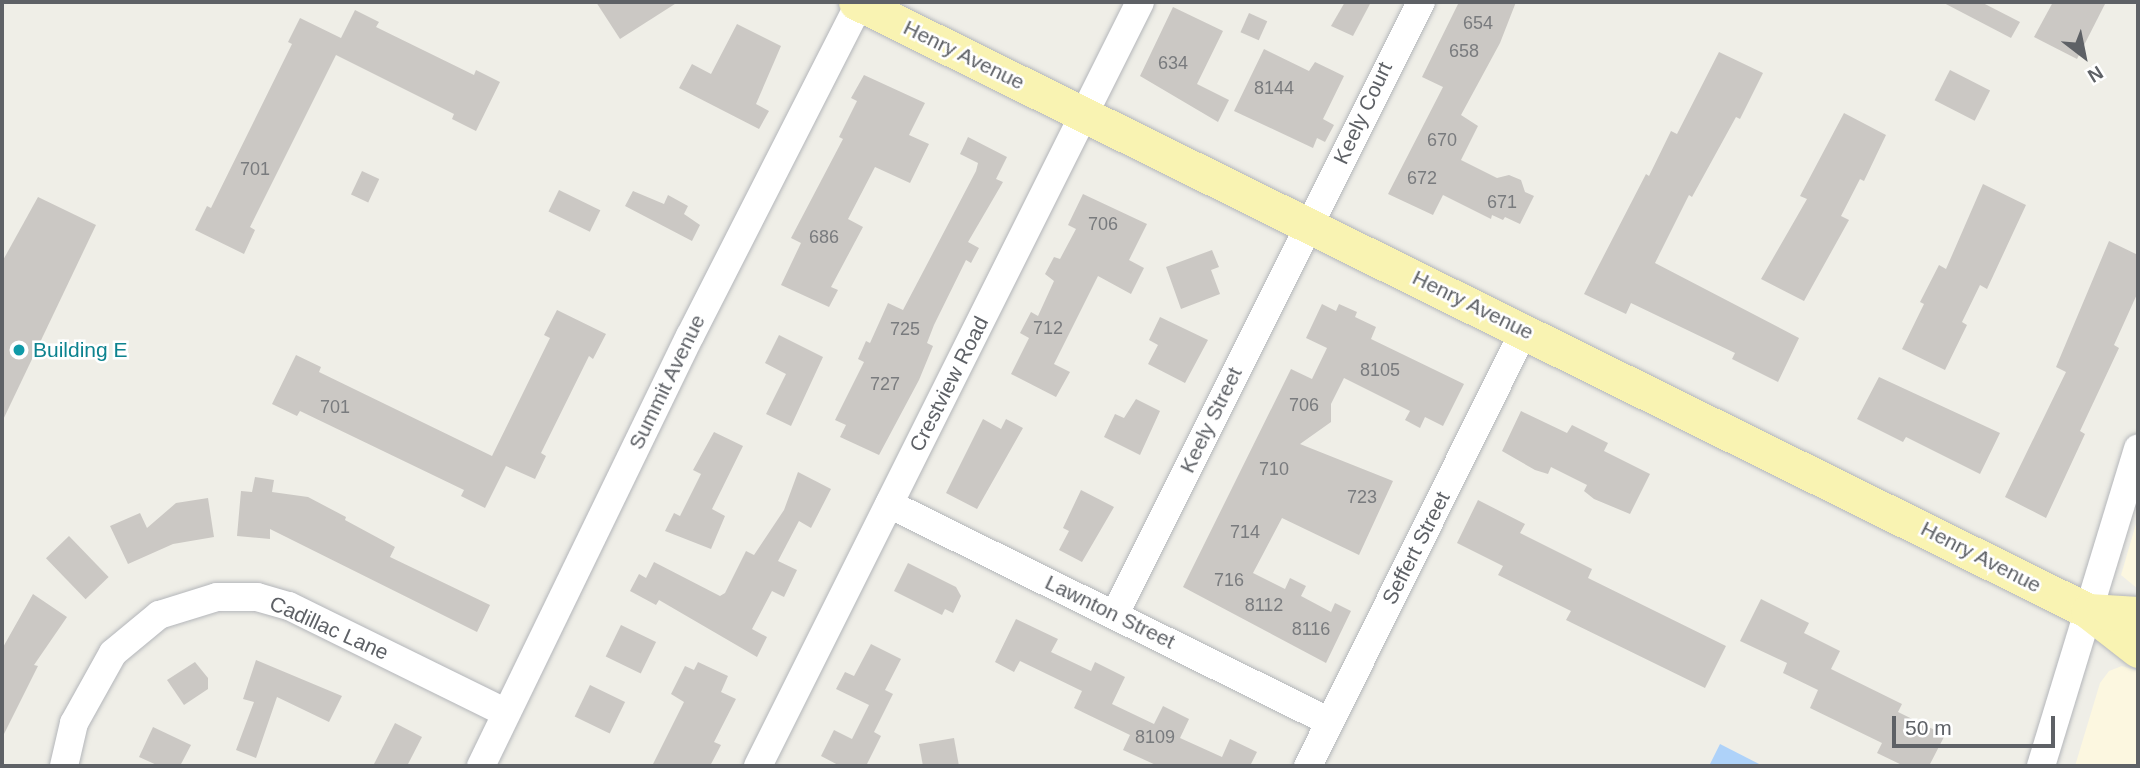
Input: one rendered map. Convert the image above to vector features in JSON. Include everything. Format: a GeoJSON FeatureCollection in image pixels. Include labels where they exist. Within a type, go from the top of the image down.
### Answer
{"type":"FeatureCollection","features":[{"type":"Feature","properties":{"kind":"main road","name":"Henry Avenue"},"geometry":{"type":"LineString","coordinates":[[858,2],[2088,611],[2138,650]]}},
{"type":"Feature","properties":{"kind":"main road","name":"Henry Avenue"},"geometry":{"type":"LineString","coordinates":[[2088,611],[2138,614]]}},
{"type":"Feature","properties":{"kind":"street","name":"Summit Avenue"},"geometry":{"type":"LineString","coordinates":[[481,766],[721,273],[858,2]]}},
{"type":"Feature","properties":{"kind":"street","name":"Crestview Road"},"geometry":{"type":"LineString","coordinates":[[758,766],[1140,2]]}},
{"type":"Feature","properties":{"kind":"street","name":"Keely Court"},"geometry":{"type":"LineString","coordinates":[[1309,225],[1421,2]]}},
{"type":"Feature","properties":{"kind":"street","name":"Keely Street"},"geometry":{"type":"LineString","coordinates":[[1115,614],[1309,225]]}},
{"type":"Feature","properties":{"kind":"street","name":"Seffert Street"},"geometry":{"type":"LineString","coordinates":[[1308,766],[1524,330]]}},
{"type":"Feature","properties":{"kind":"street"},"geometry":{"type":"LineString","coordinates":[[2041,766],[2138,448]]}},
{"type":"Feature","properties":{"kind":"street","name":"Lawnton Street"},"geometry":{"type":"LineString","coordinates":[[889,504],[1330,722]]}},
{"type":"Feature","properties":{"kind":"street","name":"Cadillac Lane"},"geometry":{"type":"LineString","coordinates":[[64,766],[74,723],[113,653],[159,615],[217,597],[257,597],[289,606],[506,713]]}},
{"type":"Feature","properties":{"kind":"shaded area"},"geometry":{"type":"Polygon","coordinates":[[[2138,517],[2138,589],[2121,575],[2138,517]]]}},
{"type":"Feature","properties":{"kind":"shaded area"},"geometry":{"type":"Polygon","coordinates":[[[2122,666],[2138,671],[2138,766],[2075,766],[2100,683],[2109,671],[2122,666]]]}},
{"type":"Feature","properties":{"kind":"water"},"geometry":{"type":"Polygon","coordinates":[[[1720,744],[1763,766],[1709,766],[1720,744]]]}},
{"type":"Feature","properties":{"kind":"building"},"geometry":{"type":"Polygon","coordinates":[[[596,2],[678,2],[620,39],[596,2]]]}},
{"type":"Feature","properties":{"kind":"building"},"geometry":{"type":"Polygon","coordinates":[[[1345,2],[1371,2],[1353,36],[1331,26],[1345,2]]]}},
{"type":"Feature","properties":{"kind":"building"},"geometry":{"type":"Polygon","coordinates":[[[1459,2],[1516,2],[1500,43],[1461,115],[1478,126],[1461,160],[1497,178],[1509,175],[1521,180],[1525,192],[1534,196],[1520,224],[1505,217],[1503,220],[1492,215],[1491,219],[1443,195],[1433,215],[1388,194],[1443,87],[1422,77],[1459,2]]]}},
{"type":"Feature","properties":{"kind":"building"},"geometry":{"type":"Polygon","coordinates":[[[1942,2],[1981,2],[2020,22],[2011,38],[1942,2]]]}},
{"type":"Feature","properties":{"kind":"building"},"geometry":{"type":"Polygon","coordinates":[[[2053,2],[2106,2],[2077,59],[2034,37],[2053,2]]]}},
{"type":"Feature","properties":{"kind":"building"},"geometry":{"type":"Polygon","coordinates":[[[1173,7],[1223,31],[1197,84],[1229,100],[1218,122],[1140,76],[1173,7]]]}},
{"type":"Feature","properties":{"kind":"building"},"geometry":{"type":"Polygon","coordinates":[[[355,10],[379,22],[376,27],[474,75],[476,70],[500,82],[476,131],[452,119],[454,114],[336,55],[250,227],[255,230],[244,254],[195,230],[207,206],[211,208],[292,44],[288,42],[300,18],[341,38],[355,10]]]}},
{"type":"Feature","properties":{"kind":"building"},"geometry":{"type":"Polygon","coordinates":[[[1249,13],[1267,21],[1259,40],[1240,32],[1249,13]]]}},
{"type":"Feature","properties":{"kind":"building"},"geometry":{"type":"Polygon","coordinates":[[[737,24],[781,46],[756,104],[769,111],[759,129],[679,88],[692,64],[711,74],[737,24]]]}},
{"type":"Feature","properties":{"kind":"building"},"geometry":{"type":"Polygon","coordinates":[[[1264,49],[1309,71],[1315,62],[1344,76],[1323,119],[1334,125],[1325,142],[1317,138],[1313,148],[1234,111],[1264,49]]]}},
{"type":"Feature","properties":{"kind":"building"},"geometry":{"type":"Polygon","coordinates":[[[1719,52],[1763,73],[1740,119],[1736,117],[1692,197],[1689,195],[1655,263],[1799,338],[1778,382],[1732,359],[1735,353],[1631,303],[1626,314],[1584,294],[1646,174],[1649,176],[1671,131],[1677,134],[1719,52]]]}},
{"type":"Feature","properties":{"kind":"building"},"geometry":{"type":"Polygon","coordinates":[[[1950,70],[1990,90],[1975,121],[1935,100],[1950,70]]]}},
{"type":"Feature","properties":{"kind":"building"},"geometry":{"type":"Polygon","coordinates":[[[864,75],[925,103],[909,135],[929,144],[910,183],[875,167],[848,219],[863,227],[831,287],[838,290],[829,307],[781,285],[801,243],[791,238],[843,139],[839,137],[857,101],[851,98],[864,75]]]}},
{"type":"Feature","properties":{"kind":"building"},"geometry":{"type":"Polygon","coordinates":[[[1844,113],[1886,135],[1864,181],[1860,179],[1841,216],[1849,220],[1804,301],[1761,279],[1807,199],[1800,196],[1844,113]]]}},
{"type":"Feature","properties":{"kind":"building"},"geometry":{"type":"Polygon","coordinates":[[[968,137],[1007,157],[996,179],[1003,182],[968,242],[979,248],[971,263],[966,260],[934,325],[927,343],[933,346],[919,380],[879,455],[840,437],[846,425],[835,420],[864,362],[858,359],[866,341],[870,343],[888,303],[903,310],[976,171],[978,163],[960,154],[968,137]]]}},
{"type":"Feature","properties":{"kind":"building"},"geometry":{"type":"Polygon","coordinates":[[[362,171],[379,179],[368,203],[351,195],[362,171]]]}},
{"type":"Feature","properties":{"kind":"building"},"geometry":{"type":"Polygon","coordinates":[[[1983,184],[2026,205],[1987,289],[1980,285],[1962,322],[1967,325],[1945,370],[1902,349],[1924,304],[1920,302],[1939,265],[1946,269],[1983,184]]]}},
{"type":"Feature","properties":{"kind":"building"},"geometry":{"type":"Polygon","coordinates":[[[559,190],[600,210],[590,232],[548,212],[559,190]]]}},
{"type":"Feature","properties":{"kind":"building"},"geometry":{"type":"Polygon","coordinates":[[[633,191],[664,204],[668,195],[688,206],[684,214],[700,225],[692,241],[625,206],[633,191]]]}},
{"type":"Feature","properties":{"kind":"building"},"geometry":{"type":"Polygon","coordinates":[[[1083,194],[1147,224],[1129,260],[1144,268],[1131,294],[1098,276],[1054,364],[1070,372],[1056,397],[1011,374],[1029,338],[1020,333],[1031,312],[1038,316],[1054,281],[1045,274],[1054,257],[1060,259],[1076,229],[1068,225],[1083,194]]]}},
{"type":"Feature","properties":{"kind":"building","name":"Building E"},"geometry":{"type":"Polygon","coordinates":[[[38,197],[96,225],[2,422],[2,262],[38,197]]]}},
{"type":"Feature","properties":{"kind":"building"},"geometry":{"type":"Polygon","coordinates":[[[2109,241],[2138,255],[2138,292],[2114,345],[2119,348],[2080,431],[2085,434],[2046,518],[2005,497],[2066,372],[2056,367],[2109,241]]]}},
{"type":"Feature","properties":{"kind":"building"},"geometry":{"type":"Polygon","coordinates":[[[1212,250],[1219,267],[1211,270],[1220,294],[1181,309],[1166,267],[1212,250]]]}},
{"type":"Feature","properties":{"kind":"building"},"geometry":{"type":"Polygon","coordinates":[[[1322,304],[1336,311],[1339,304],[1357,312],[1355,317],[1376,327],[1371,339],[1464,384],[1443,426],[1425,417],[1420,428],[1405,420],[1410,411],[1344,378],[1331,404],[1331,422],[1300,444],[1393,481],[1359,555],[1282,518],[1253,573],[1285,589],[1290,578],[1306,586],[1301,596],[1331,612],[1335,603],[1351,611],[1326,663],[1183,587],[1291,369],[1312,379],[1327,348],[1306,338],[1322,304]]]}},
{"type":"Feature","properties":{"kind":"building"},"geometry":{"type":"Polygon","coordinates":[[[557,310],[606,334],[593,359],[589,356],[541,453],[546,456],[535,479],[506,466],[485,508],[461,496],[464,490],[300,411],[297,416],[272,404],[296,355],[321,367],[319,372],[492,456],[550,338],[544,335],[557,310]]]}},
{"type":"Feature","properties":{"kind":"building"},"geometry":{"type":"Polygon","coordinates":[[[1160,317],[1208,340],[1185,383],[1148,364],[1158,345],[1149,340],[1160,317]]]}},
{"type":"Feature","properties":{"kind":"building"},"geometry":{"type":"Polygon","coordinates":[[[779,335],[823,357],[791,426],[766,414],[786,374],[765,363],[779,335]]]}},
{"type":"Feature","properties":{"kind":"building"},"geometry":{"type":"Polygon","coordinates":[[[1879,377],[2000,433],[1980,474],[1906,437],[1903,442],[1857,419],[1879,377]]]}},
{"type":"Feature","properties":{"kind":"building"},"geometry":{"type":"Polygon","coordinates":[[[1136,399],[1160,411],[1140,455],[1104,437],[1115,414],[1124,418],[1136,399]]]}},
{"type":"Feature","properties":{"kind":"building"},"geometry":{"type":"Polygon","coordinates":[[[1521,411],[1567,433],[1572,425],[1608,443],[1604,451],[1650,474],[1630,514],[1594,499],[1584,491],[1587,485],[1551,467],[1548,474],[1535,470],[1502,451],[1521,411]]]}},
{"type":"Feature","properties":{"kind":"building"},"geometry":{"type":"Polygon","coordinates":[[[983,419],[1001,429],[1006,419],[1023,428],[977,509],[946,493],[983,419]]]}},
{"type":"Feature","properties":{"kind":"building"},"geometry":{"type":"Polygon","coordinates":[[[714,432],[743,446],[712,509],[725,516],[711,549],[665,531],[674,513],[680,516],[701,474],[693,470],[714,432]]]}},
{"type":"Feature","properties":{"kind":"building"},"geometry":{"type":"Polygon","coordinates":[[[798,472],[831,489],[811,528],[799,521],[778,561],[797,570],[784,597],[772,591],[752,629],[767,637],[757,657],[659,600],[656,605],[630,591],[639,574],[646,578],[654,562],[720,596],[725,593],[746,551],[754,555],[784,510],[798,472]]]}},
{"type":"Feature","properties":{"kind":"building"},"geometry":{"type":"Polygon","coordinates":[[[255,477],[274,480],[272,492],[308,497],[346,517],[345,520],[395,547],[390,557],[490,605],[477,632],[270,529],[270,539],[237,536],[241,491],[252,492],[255,477]]]}},
{"type":"Feature","properties":{"kind":"building"},"geometry":{"type":"Polygon","coordinates":[[[1081,490],[1114,507],[1082,562],[1059,550],[1069,531],[1063,528],[1081,490]]]}},
{"type":"Feature","properties":{"kind":"building"},"geometry":{"type":"Polygon","coordinates":[[[208,498],[214,537],[173,544],[128,564],[110,526],[140,513],[147,528],[176,503],[208,498]]]}},
{"type":"Feature","properties":{"kind":"building"},"geometry":{"type":"Polygon","coordinates":[[[1478,500],[1525,524],[1520,533],[1592,569],[1588,578],[1726,646],[1705,688],[1566,620],[1571,611],[1498,575],[1503,566],[1457,543],[1478,500]]]}},
{"type":"Feature","properties":{"kind":"building"},"geometry":{"type":"Polygon","coordinates":[[[69,536],[109,577],[86,599],[46,558],[69,536]]]}},
{"type":"Feature","properties":{"kind":"building"},"geometry":{"type":"Polygon","coordinates":[[[908,563],[956,587],[961,596],[953,613],[945,609],[942,615],[894,591],[908,563]]]}},
{"type":"Feature","properties":{"kind":"building"},"geometry":{"type":"Polygon","coordinates":[[[33,594],[67,617],[34,665],[38,666],[2,738],[2,649],[33,594]]]}},
{"type":"Feature","properties":{"kind":"building"},"geometry":{"type":"Polygon","coordinates":[[[1761,599],[1809,623],[1804,633],[1840,651],[1831,669],[1902,704],[1898,712],[1945,735],[1929,766],[1904,766],[1877,753],[1882,743],[1810,708],[1818,690],[1783,673],[1787,663],[1740,641],[1761,599]]]}},
{"type":"Feature","properties":{"kind":"building"},"geometry":{"type":"Polygon","coordinates":[[[1016,619],[1058,639],[1051,652],[1091,671],[1095,662],[1125,677],[1112,704],[1154,724],[1163,706],[1189,719],[1180,738],[1222,757],[1230,739],[1257,752],[1250,766],[1158,766],[1123,750],[1130,735],[1074,708],[1082,691],[1020,661],[1014,672],[995,662],[1016,619]]]}},
{"type":"Feature","properties":{"kind":"building"},"geometry":{"type":"Polygon","coordinates":[[[621,625],[656,642],[641,674],[606,656],[621,625]]]}},
{"type":"Feature","properties":{"kind":"building"},"geometry":{"type":"Polygon","coordinates":[[[871,644],[901,659],[885,690],[893,694],[874,732],[881,736],[866,766],[840,766],[821,756],[834,730],[852,739],[869,705],[836,689],[845,672],[854,676],[871,644]]]}},
{"type":"Feature","properties":{"kind":"building"},"geometry":{"type":"Polygon","coordinates":[[[256,660],[342,696],[329,722],[277,697],[256,758],[236,750],[254,702],[243,699],[256,660]]]}},
{"type":"Feature","properties":{"kind":"building"},"geometry":{"type":"Polygon","coordinates":[[[195,662],[208,678],[208,689],[184,705],[167,680],[195,662]]]}},
{"type":"Feature","properties":{"kind":"building"},"geometry":{"type":"Polygon","coordinates":[[[698,662],[728,676],[721,692],[736,699],[714,742],[721,745],[710,766],[652,766],[684,702],[671,694],[685,666],[694,670],[698,662]]]}},
{"type":"Feature","properties":{"kind":"building"},"geometry":{"type":"Polygon","coordinates":[[[590,685],[625,702],[610,734],[575,716],[590,685]]]}},
{"type":"Feature","properties":{"kind":"building"},"geometry":{"type":"Polygon","coordinates":[[[395,723],[422,737],[407,766],[373,766],[395,723]]]}},
{"type":"Feature","properties":{"kind":"building"},"geometry":{"type":"Polygon","coordinates":[[[153,727],[191,745],[180,766],[159,766],[139,757],[153,727]]]}},
{"type":"Feature","properties":{"kind":"building"},"geometry":{"type":"Polygon","coordinates":[[[954,738],[959,766],[923,766],[919,744],[954,738]]]}},
{"type":"Feature","properties":{"kind":"place","name":"Building E"},"geometry":{"type":"Point","coordinates":[19,350]}}]}
